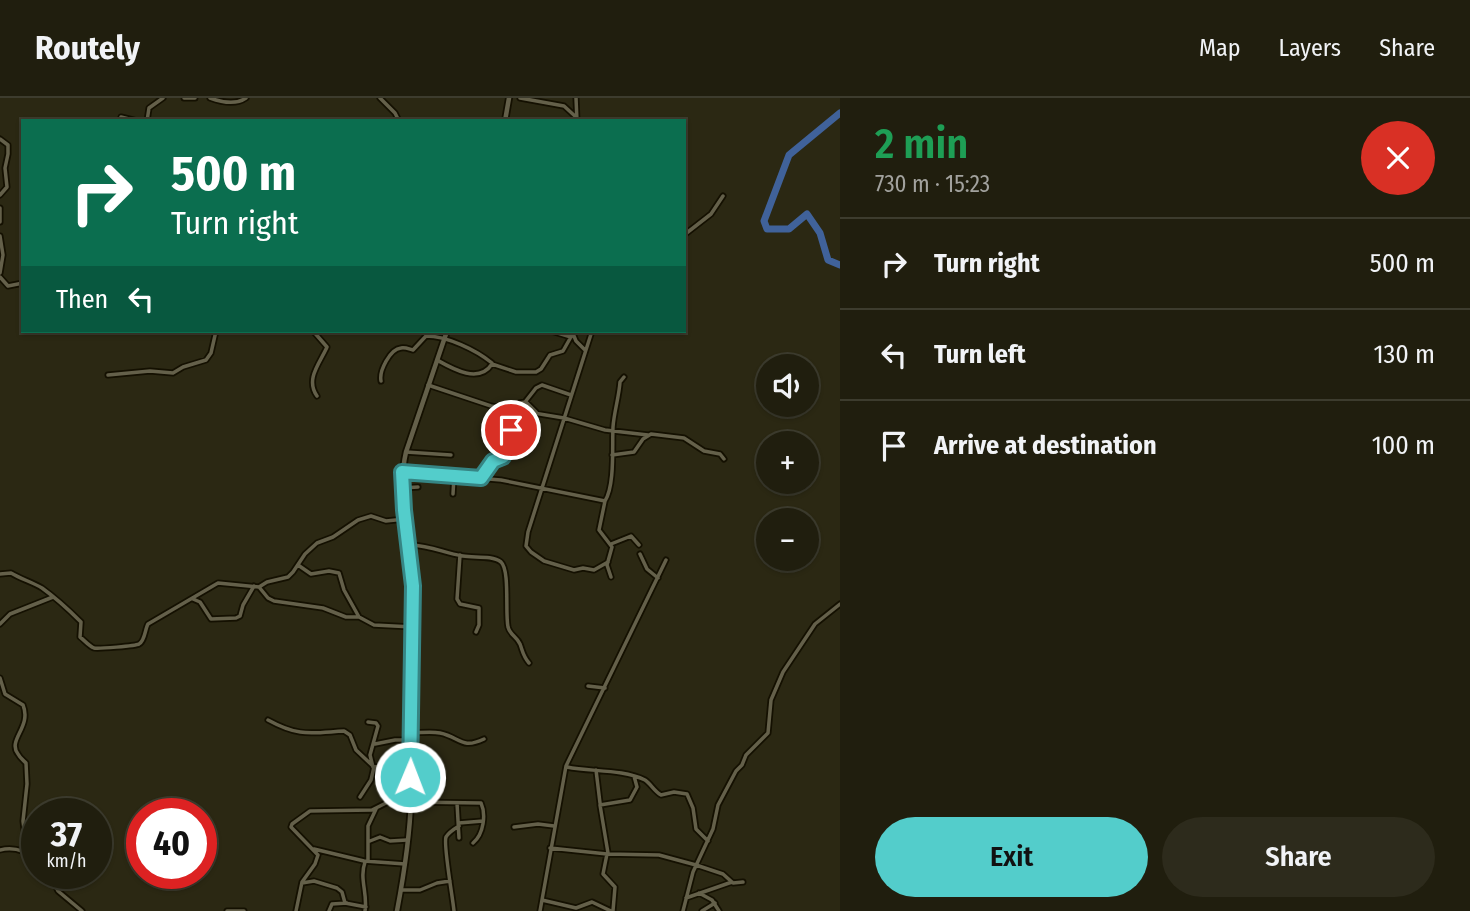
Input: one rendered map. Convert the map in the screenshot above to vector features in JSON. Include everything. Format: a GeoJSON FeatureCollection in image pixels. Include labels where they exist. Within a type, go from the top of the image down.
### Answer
{"type":"FeatureCollection","features":[{"type":"Feature","properties":{"kind":"street"},"geometry":{"type":"LineString","coordinates":[[147,119],[149,108],[163,98]]}},
{"type":"Feature","properties":{"kind":"street"},"geometry":{"type":"LineString","coordinates":[[184,98],[195,98]]}},
{"type":"Feature","properties":{"kind":"street"},"geometry":{"type":"LineString","coordinates":[[210,98],[224,102],[240,102],[246,98]]}},
{"type":"Feature","properties":{"kind":"street"},"geometry":{"type":"LineString","coordinates":[[380,98],[400,119]]}},
{"type":"Feature","properties":{"kind":"street"},"geometry":{"type":"LineString","coordinates":[[505,119],[509,98]]}},
{"type":"Feature","properties":{"kind":"street"},"geometry":{"type":"LineString","coordinates":[[520,98],[542,99],[564,106],[577,119]]}},
{"type":"Feature","properties":{"kind":"street"},"geometry":{"type":"LineString","coordinates":[[576,98],[577,119]]}},
{"type":"Feature","properties":{"kind":"street"},"geometry":{"type":"LineString","coordinates":[[121,117],[129,119]]}},
{"type":"Feature","properties":{"kind":"street"},"geometry":{"type":"LineString","coordinates":[[0,139],[8,145],[8,154],[5,167],[7,187],[0,195]]}},
{"type":"Feature","properties":{"kind":"street"},"geometry":{"type":"LineString","coordinates":[[686,233],[711,214],[723,196]]}},
{"type":"Feature","properties":{"kind":"street"},"geometry":{"type":"LineString","coordinates":[[0,208],[0,222]]}},
{"type":"Feature","properties":{"kind":"street"},"geometry":{"type":"LineString","coordinates":[[0,236],[3,255],[0,275],[8,286],[21,283]]}},
{"type":"Feature","properties":{"kind":"street"},"geometry":{"type":"LineString","coordinates":[[108,375],[150,371],[173,373],[206,360],[211,353],[216,333]]}},
{"type":"Feature","properties":{"kind":"street"},"geometry":{"type":"LineString","coordinates":[[315,333],[327,347],[312,381],[317,396]]}},
{"type":"Feature","properties":{"kind":"street"},"geometry":{"type":"LineString","coordinates":[[397,911],[411,800],[413,627],[413,570],[405,519],[402,472],[406,452],[446,333]]}},
{"type":"Feature","properties":{"kind":"street"},"geometry":{"type":"LineString","coordinates":[[589,333],[526,542],[531,552],[544,561],[575,570],[594,570],[608,562]]}},
{"type":"Feature","properties":{"kind":"street"},"geometry":{"type":"LineString","coordinates":[[381,381],[382,368],[396,349],[413,350],[426,336],[444,339],[516,372],[536,372],[541,369],[551,354],[561,353],[571,334],[585,350]]}},
{"type":"Feature","properties":{"kind":"street"},"geometry":{"type":"LineString","coordinates":[[437,360],[470,374],[488,370],[494,364]]}},
{"type":"Feature","properties":{"kind":"street"},"geometry":{"type":"LineString","coordinates":[[611,577],[607,570],[613,549],[600,530],[608,496],[620,382],[624,377]]}},
{"type":"Feature","properties":{"kind":"street"},"geometry":{"type":"LineString","coordinates":[[428,385],[491,406],[564,418],[613,431],[684,438],[704,452],[720,454],[724,459]]}},
{"type":"Feature","properties":{"kind":"street"},"geometry":{"type":"LineString","coordinates":[[526,402],[536,388],[542,385],[571,395]]}},
{"type":"Feature","properties":{"kind":"street"},"geometry":{"type":"LineString","coordinates":[[481,478],[493,461],[503,457],[520,402],[526,402],[537,413]]}},
{"type":"Feature","properties":{"kind":"street"},"geometry":{"type":"LineString","coordinates":[[612,455],[634,452],[648,435]]}},
{"type":"Feature","properties":{"kind":"street"},"geometry":{"type":"LineString","coordinates":[[406,452],[451,455]]}},
{"type":"Feature","properties":{"kind":"street"},"geometry":{"type":"LineString","coordinates":[[402,472],[481,478],[605,501]]}},
{"type":"Feature","properties":{"kind":"street"},"geometry":{"type":"LineString","coordinates":[[453,494],[454,476]]}},
{"type":"Feature","properties":{"kind":"street"},"geometry":{"type":"LineString","coordinates":[[402,488],[418,487]]}},
{"type":"Feature","properties":{"kind":"street"},"geometry":{"type":"LineString","coordinates":[[193,598],[200,602],[212,619],[236,618],[240,616],[243,605],[256,587],[288,577],[317,543],[333,537],[358,520],[371,516],[386,521],[405,519]]}},
{"type":"Feature","properties":{"kind":"street"},"geometry":{"type":"LineString","coordinates":[[611,544],[631,536],[639,545]]}},
{"type":"Feature","properties":{"kind":"street"},"geometry":{"type":"LineString","coordinates":[[410,545],[430,546],[502,563],[506,572],[508,626],[512,635],[520,642],[522,655],[529,663]]}},
{"type":"Feature","properties":{"kind":"street"},"geometry":{"type":"LineString","coordinates":[[640,554],[647,569],[658,578]]}},
{"type":"Feature","properties":{"kind":"street"},"geometry":{"type":"LineString","coordinates":[[460,555],[457,598],[460,604],[479,608],[479,625],[476,632]]}},
{"type":"Feature","properties":{"kind":"street"},"geometry":{"type":"LineString","coordinates":[[540,911],[566,766],[666,560]]}},
{"type":"Feature","properties":{"kind":"street"},"geometry":{"type":"LineString","coordinates":[[298,565],[311,574],[329,571],[339,573],[344,590],[359,617]]}},
{"type":"Feature","properties":{"kind":"street"},"geometry":{"type":"LineString","coordinates":[[0,574],[11,573],[41,588],[65,605],[80,622],[80,637],[93,648],[140,644],[148,624],[222,582],[256,587],[274,601],[323,608],[346,617],[359,617],[374,625],[413,627]]}},
{"type":"Feature","properties":{"kind":"street"},"geometry":{"type":"LineString","coordinates":[[0,624],[10,614],[53,597]]}},
{"type":"Feature","properties":{"kind":"street"},"geometry":{"type":"LineString","coordinates":[[683,911],[696,865],[713,829],[718,805],[748,751],[768,733],[771,700],[783,672],[815,625],[840,604]]}},
{"type":"Feature","properties":{"kind":"street"},"geometry":{"type":"LineString","coordinates":[[0,678],[5,694],[23,705],[26,718],[15,744],[17,754],[26,763],[25,798]]}},
{"type":"Feature","properties":{"kind":"street"},"geometry":{"type":"LineString","coordinates":[[589,686],[605,688]]}},
{"type":"Feature","properties":{"kind":"street"},"geometry":{"type":"LineString","coordinates":[[268,720],[291,732],[349,733],[356,750],[374,767],[410,763]]}},
{"type":"Feature","properties":{"kind":"street"},"geometry":{"type":"LineString","coordinates":[[360,797],[371,780],[374,767],[370,758],[378,726],[368,722]]}},
{"type":"Feature","properties":{"kind":"street"},"geometry":{"type":"LineString","coordinates":[[410,733],[440,733],[462,744],[484,739]]}},
{"type":"Feature","properties":{"kind":"street"},"geometry":{"type":"LineString","coordinates":[[373,745],[411,740]]}},
{"type":"Feature","properties":{"kind":"street"},"geometry":{"type":"LineString","coordinates":[[566,766],[634,776],[649,782],[661,795],[674,792],[689,796],[696,830],[708,842]]}},
{"type":"Feature","properties":{"kind":"street"},"geometry":{"type":"LineString","coordinates":[[542,900],[575,909],[592,902],[612,911],[615,887],[603,874],[607,854],[596,770]]}},
{"type":"Feature","properties":{"kind":"street"},"geometry":{"type":"LineString","coordinates":[[601,804],[630,800],[637,787],[634,776]]}},
{"type":"Feature","properties":{"kind":"street"},"geometry":{"type":"LineString","coordinates":[[405,864],[367,861],[314,849],[303,842],[291,826],[307,812],[376,809],[394,801],[481,803],[481,834],[473,843]]}},
{"type":"Feature","properties":{"kind":"street"},"geometry":{"type":"LineString","coordinates":[[457,803],[459,838]]}},
{"type":"Feature","properties":{"kind":"street"},"geometry":{"type":"LineString","coordinates":[[329,911],[332,904],[347,903],[365,909],[362,874],[370,841],[369,823],[376,809]]}},
{"type":"Feature","properties":{"kind":"street"},"geometry":{"type":"LineString","coordinates":[[454,911],[445,841],[459,824],[483,821]]}},
{"type":"Feature","properties":{"kind":"street"},"geometry":{"type":"LineString","coordinates":[[514,827],[538,824],[555,826]]}},
{"type":"Feature","properties":{"kind":"street"},"geometry":{"type":"LineString","coordinates":[[370,841],[380,837],[390,841],[407,840]]}},
{"type":"Feature","properties":{"kind":"street"},"geometry":{"type":"LineString","coordinates":[[0,850],[12,848],[21,851]]}},
{"type":"Feature","properties":{"kind":"street"},"geometry":{"type":"LineString","coordinates":[[550,848],[607,854],[670,856],[723,874],[732,882]]}},
{"type":"Feature","properties":{"kind":"street"},"geometry":{"type":"LineString","coordinates":[[296,911],[302,884],[317,862],[318,855],[314,849]]}},
{"type":"Feature","properties":{"kind":"street"},"geometry":{"type":"LineString","coordinates":[[302,884],[314,881],[339,889],[347,903]]}},
{"type":"Feature","properties":{"kind":"street"},"geometry":{"type":"LineString","coordinates":[[401,890],[420,890],[450,881]]}},
{"type":"Feature","properties":{"kind":"street"},"geometry":{"type":"LineString","coordinates":[[685,898],[732,882],[743,882]]}},
{"type":"Feature","properties":{"kind":"street"},"geometry":{"type":"LineString","coordinates":[[57,889],[82,911]]}},
{"type":"Feature","properties":{"kind":"street"},"geometry":{"type":"LineString","coordinates":[[699,893],[715,903],[719,911]]}},
{"type":"Feature","properties":{"kind":"street"},"geometry":{"type":"LineString","coordinates":[[702,911],[715,903]]}},
{"type":"Feature","properties":{"kind":"street"},"geometry":{"type":"LineString","coordinates":[[227,911],[244,911]]}},
{"type":"Feature","properties":{"kind":"waterway"},"geometry":{"type":"LineString","coordinates":[[840,113],[789,155],[764,221],[767,229],[789,229],[807,214],[820,233],[828,260],[840,265]]}},
{"type":"Feature","properties":{"kind":"route"},"geometry":{"type":"LineString","coordinates":[[410,777],[413,570],[404,510],[402,472],[481,478],[493,461],[503,457],[511,430]]}}]}
